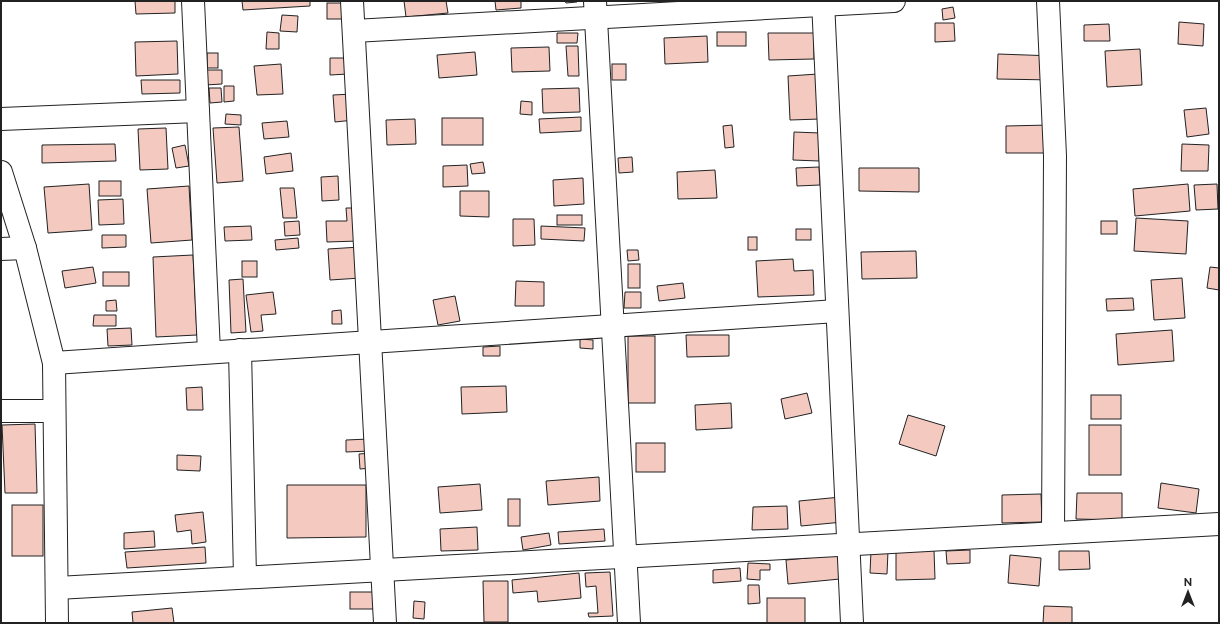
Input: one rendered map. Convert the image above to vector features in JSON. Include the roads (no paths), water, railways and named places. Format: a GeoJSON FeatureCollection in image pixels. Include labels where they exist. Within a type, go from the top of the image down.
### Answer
{"type":"FeatureCollection","features":[{"type":"Feature","properties":{"kind":"street"},"geometry":{"type":"LineString","coordinates":[[193,1],[209,352]]}},
{"type":"Feature","properties":{"kind":"street"},"geometry":{"type":"LineString","coordinates":[[352,1],[385,623]]}},
{"type":"Feature","properties":{"kind":"street"},"geometry":{"type":"LineString","coordinates":[[354,31],[596,9],[894,1]]}},
{"type":"Feature","properties":{"kind":"street"},"geometry":{"type":"LineString","coordinates":[[1048,1],[1056,156],[1053,533]]}},
{"type":"Feature","properties":{"kind":"street"},"geometry":{"type":"LineString","coordinates":[[823,3],[852,623]]}},
{"type":"Feature","properties":{"kind":"street"},"geometry":{"type":"LineString","coordinates":[[596,9],[629,623]]}},
{"type":"Feature","properties":{"kind":"street"},"geometry":{"type":"LineString","coordinates":[[1,119],[198,111]]}},
{"type":"Feature","properties":{"kind":"street"},"geometry":{"type":"LineString","coordinates":[[1,172],[25,248],[54,362],[57,623]]}},
{"type":"Feature","properties":{"kind":"street"},"geometry":{"type":"LineString","coordinates":[[1,249],[25,248]]}},
{"type":"Feature","properties":{"kind":"street"},"geometry":{"type":"LineString","coordinates":[[54,362],[837,311]]}},
{"type":"Feature","properties":{"kind":"street"},"geometry":{"type":"LineString","coordinates":[[240,350],[246,577]]}},
{"type":"Feature","properties":{"kind":"street"},"geometry":{"type":"LineString","coordinates":[[1,411],[54,411]]}},
{"type":"Feature","properties":{"kind":"street"},"geometry":{"type":"LineString","coordinates":[[57,588],[1219,524]]}}]}
